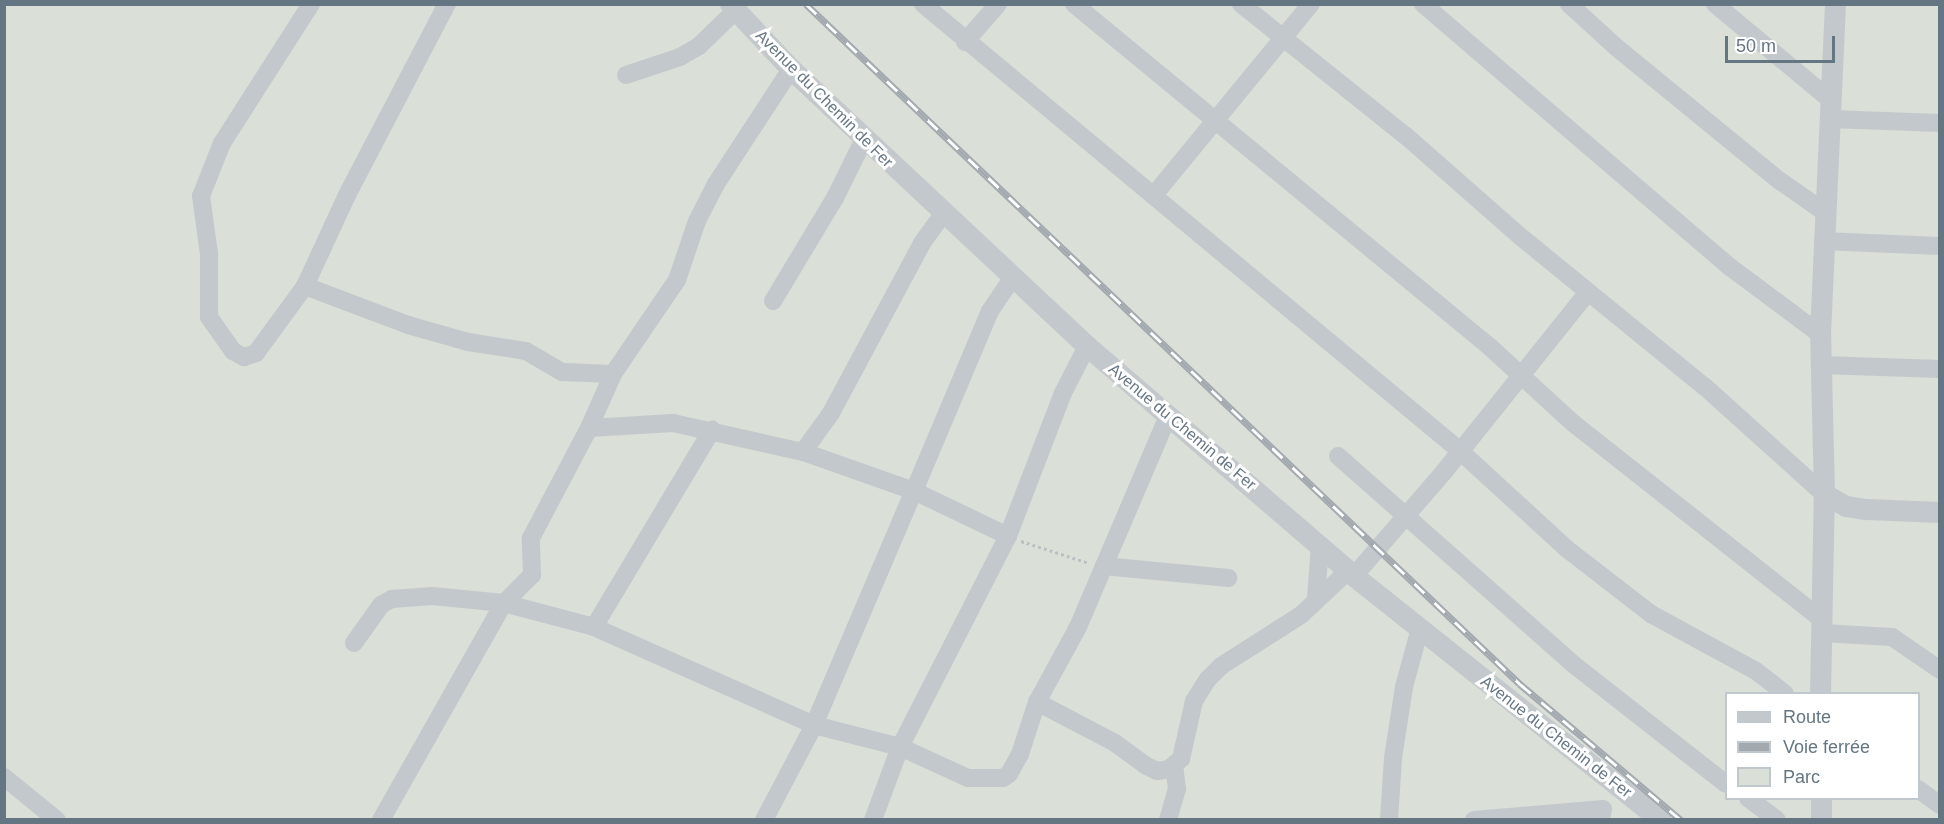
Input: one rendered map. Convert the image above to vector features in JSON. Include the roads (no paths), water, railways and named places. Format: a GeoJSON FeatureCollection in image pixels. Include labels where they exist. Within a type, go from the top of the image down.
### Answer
{"type":"FeatureCollection","features":[{"type":"Feature","properties":{"kind":"street"},"geometry":{"type":"LineString","coordinates":[[311,4],[222,143],[201,196],[209,255],[209,317],[234,351],[244,357],[256,353],[305,286],[347,195],[447,4]]}},
{"type":"Feature","properties":{"kind":"street"},"geometry":{"type":"LineString","coordinates":[[923,4],[965,42],[1154,195],[1459,450],[1568,549],[1651,614],[1756,671],[1784,692]]}},
{"type":"Feature","properties":{"kind":"street"},"geometry":{"type":"LineString","coordinates":[[965,42],[998,4]]}},
{"type":"Feature","properties":{"kind":"street"},"geometry":{"type":"LineString","coordinates":[[1074,4],[1822,626],[1892,637],[1940,670]]}},
{"type":"Feature","properties":{"kind":"street"},"geometry":{"type":"LineString","coordinates":[[1241,4],[1406,136],[1588,292],[1704,386],[1824,494],[1846,506],[1940,512]]}},
{"type":"Feature","properties":{"kind":"street"},"geometry":{"type":"LineString","coordinates":[[1154,195],[1311,4]]}},
{"type":"Feature","properties":{"kind":"street"},"geometry":{"type":"LineString","coordinates":[[1423,4],[1730,267],[1820,334]]}},
{"type":"Feature","properties":{"kind":"street"},"geometry":{"type":"LineString","coordinates":[[1569,4],[1616,47],[1780,181],[1823,211]]}},
{"type":"Feature","properties":{"kind":"street"},"geometry":{"type":"LineString","coordinates":[[1715,4],[1832,110],[1940,123]]}},
{"type":"Feature","properties":{"kind":"street"},"geometry":{"type":"LineString","coordinates":[[1820,692],[1824,494],[1820,334],[1823,211],[1832,110],[1835,4]]}},
{"type":"Feature","properties":{"kind":"street"},"geometry":{"type":"LineString","coordinates":[[626,75],[680,57],[699,46],[733,7]]}},
{"type":"Feature","properties":{"kind":"street","name":"Avenue du Chemin de Fer"},"geometry":{"type":"LineString","coordinates":[[733,7],[791,69],[864,139],[1087,346],[1351,574],[1661,819]]}},
{"type":"Feature","properties":{"kind":"street"},"geometry":{"type":"LineString","coordinates":[[381,819],[504,603],[532,575],[531,538],[589,428],[613,374],[677,280],[697,221],[716,184],[791,69]]}},
{"type":"Feature","properties":{"kind":"street"},"geometry":{"type":"LineString","coordinates":[[773,301],[835,198],[864,139]]}},
{"type":"Feature","properties":{"kind":"street"},"geometry":{"type":"LineString","coordinates":[[803,452],[831,413],[922,243],[943,214]]}},
{"type":"Feature","properties":{"kind":"street"},"geometry":{"type":"LineString","coordinates":[[1823,241],[1940,246]]}},
{"type":"Feature","properties":{"kind":"street"},"geometry":{"type":"LineString","coordinates":[[764,819],[814,726],[990,311],[1013,276]]}},
{"type":"Feature","properties":{"kind":"street"},"geometry":{"type":"LineString","coordinates":[[305,286],[408,325],[468,342],[526,351],[562,372],[613,374]]}},
{"type":"Feature","properties":{"kind":"street"},"geometry":{"type":"LineString","coordinates":[[1037,702],[1157,771],[1174,766],[1181,759],[1194,701],[1208,679],[1221,666],[1300,615],[1316,598],[1351,574],[1405,517],[1588,292]]}},
{"type":"Feature","properties":{"kind":"street"},"geometry":{"type":"LineString","coordinates":[[873,819],[900,747],[1008,536],[1063,393],[1087,346]]}},
{"type":"Feature","properties":{"kind":"street"},"geometry":{"type":"LineString","coordinates":[[1820,365],[1940,369]]}},
{"type":"Feature","properties":{"kind":"street"},"geometry":{"type":"LineString","coordinates":[[354,643],[381,605],[392,598],[432,596],[504,603],[594,627],[814,726],[900,747],[968,778],[1003,778],[1009,774],[1020,754],[1037,702],[1078,627],[1168,416]]}},
{"type":"Feature","properties":{"kind":"street"},"geometry":{"type":"LineString","coordinates":[[589,428],[657,422],[712,430],[803,452],[914,491],[1008,536]]}},
{"type":"Feature","properties":{"kind":"street"},"geometry":{"type":"LineString","coordinates":[[594,627],[712,430]]}},
{"type":"Feature","properties":{"kind":"street"},"geometry":{"type":"LineString","coordinates":[[1338,456],[1574,664],[1725,783]]}},
{"type":"Feature","properties":{"kind":"street"},"geometry":{"type":"LineString","coordinates":[[1316,598],[1320,546]]}},
{"type":"Feature","properties":{"kind":"street"},"geometry":{"type":"LineString","coordinates":[[1104,566],[1228,578]]}},
{"type":"Feature","properties":{"kind":"street"},"geometry":{"type":"LineString","coordinates":[[1389,819],[1393,758],[1404,687],[1420,628]]}},
{"type":"Feature","properties":{"kind":"street"},"geometry":{"type":"LineString","coordinates":[[1168,819],[1177,789],[1174,766]]}},
{"type":"Feature","properties":{"kind":"street"},"geometry":{"type":"LineString","coordinates":[[4,777],[57,819]]}},
{"type":"Feature","properties":{"kind":"street"},"geometry":{"type":"LineString","coordinates":[[1920,790],[1940,805]]}},
{"type":"Feature","properties":{"kind":"street"},"geometry":{"type":"LineString","coordinates":[[1751,800],[1776,819]]}},
{"type":"Feature","properties":{"kind":"street"},"geometry":{"type":"LineString","coordinates":[[1821,800],[1821,819]]}},
{"type":"Feature","properties":{"kind":"street"},"geometry":{"type":"LineString","coordinates":[[1474,819],[1603,809],[1601,819]]}},
{"type":"Feature","properties":{"kind":"railway"},"geometry":{"type":"LineString","coordinates":[[806,4],[1520,684],[1681,820]]}}]}
